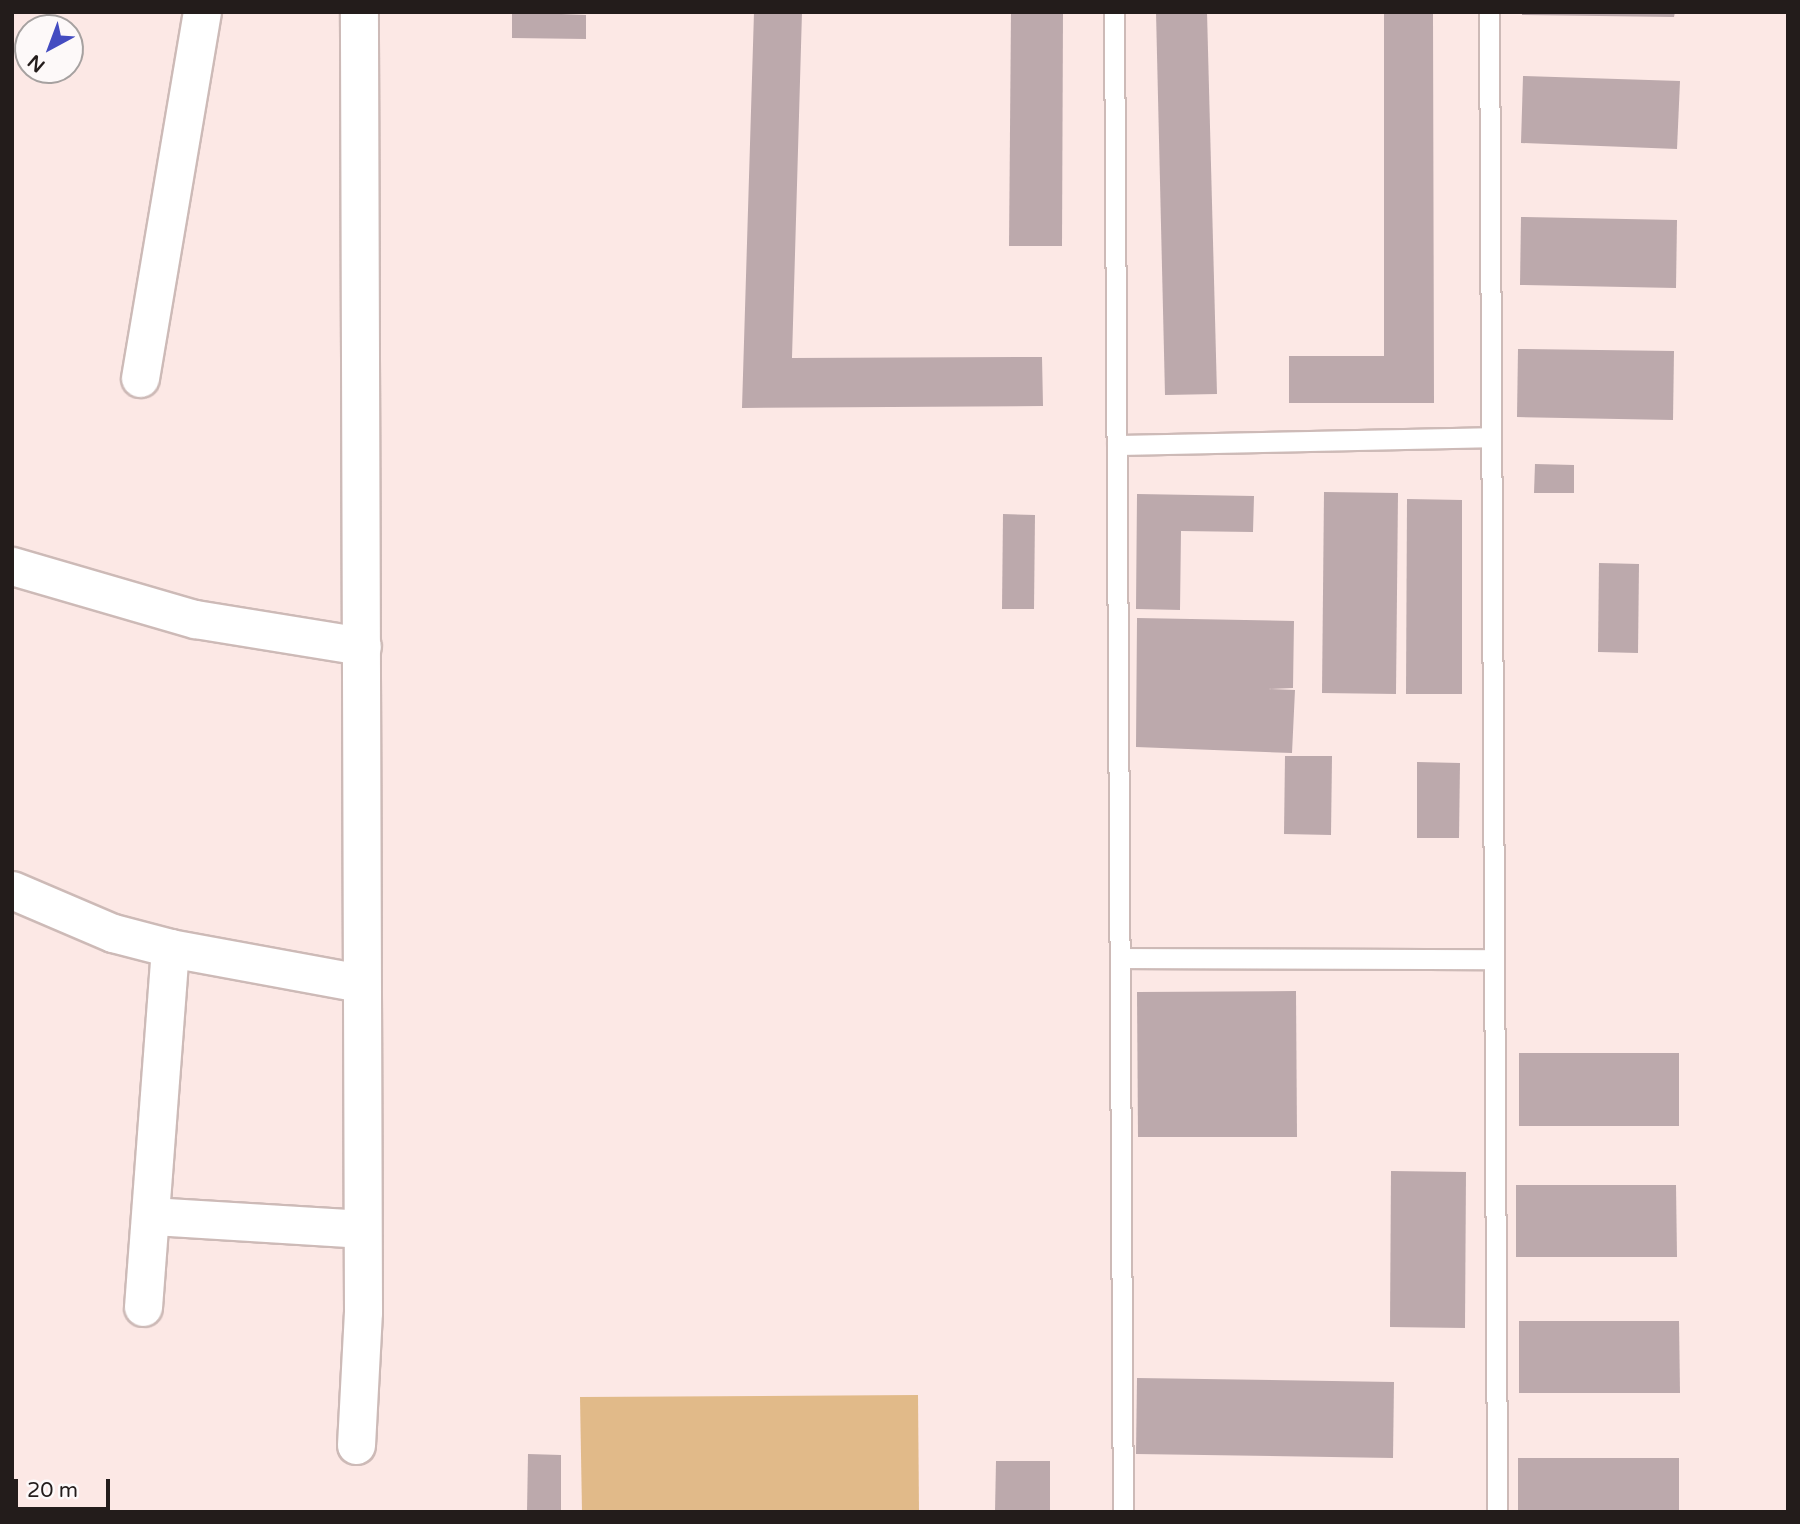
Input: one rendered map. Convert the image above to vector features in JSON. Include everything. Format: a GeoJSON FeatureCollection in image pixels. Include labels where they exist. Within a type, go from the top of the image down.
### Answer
{"type":"FeatureCollection","features":[{"type":"Feature","properties":{"kind":"street"},"geometry":{"type":"LineString","coordinates":[[140,378],[202,12]]}},
{"type":"Feature","properties":{"kind":"street"},"geometry":{"type":"LineString","coordinates":[[356,1445],[363,1341],[359,12]]}},
{"type":"Feature","properties":{"kind":"street"},"geometry":{"type":"LineString","coordinates":[[12,566],[195,619],[362,646]]}},
{"type":"Feature","properties":{"kind":"street"},"geometry":{"type":"LineString","coordinates":[[12,890],[113,933],[170,948],[360,982]]}},
{"type":"Feature","properties":{"kind":"street"},"geometry":{"type":"LineString","coordinates":[[143,1307],[152,1216],[170,948]]}},
{"type":"Feature","properties":{"kind":"street"},"geometry":{"type":"LineString","coordinates":[[152,1216],[362,1228]]}},
{"type":"Feature","properties":{"kind":"lane"},"geometry":{"type":"LineString","coordinates":[[1114,12],[1123,1512]]}},
{"type":"Feature","properties":{"kind":"lane"},"geometry":{"type":"LineString","coordinates":[[1489,12],[1497,1512]]}},
{"type":"Feature","properties":{"kind":"lane"},"geometry":{"type":"LineString","coordinates":[[1117,444],[1490,437]]}},
{"type":"Feature","properties":{"kind":"lane"},"geometry":{"type":"LineString","coordinates":[[1120,958],[1493,959]]}},
{"type":"Feature","properties":{"kind":"shaded area"},"geometry":{"type":"Polygon","coordinates":[[[918,1395],[919,1512],[582,1512],[580,1397],[918,1395]]]}},
{"type":"Feature","properties":{"kind":"building"},"geometry":{"type":"Polygon","coordinates":[[[512,12],[586,15],[586,39],[512,38],[512,12]]]}},
{"type":"Feature","properties":{"kind":"building"},"geometry":{"type":"Polygon","coordinates":[[[754,12],[802,12],[792,358],[1042,357],[1043,406],[742,408],[754,12]]]}},
{"type":"Feature","properties":{"kind":"building"},"geometry":{"type":"Polygon","coordinates":[[[1011,12],[1063,12],[1062,246],[1009,246],[1011,12]]]}},
{"type":"Feature","properties":{"kind":"building"},"geometry":{"type":"Polygon","coordinates":[[[1156,12],[1207,12],[1217,394],[1165,395],[1156,12]]]}},
{"type":"Feature","properties":{"kind":"building"},"geometry":{"type":"Polygon","coordinates":[[[1384,12],[1433,12],[1434,403],[1289,403],[1289,356],[1384,356],[1384,12]]]}},
{"type":"Feature","properties":{"kind":"building"},"geometry":{"type":"Polygon","coordinates":[[[1522,12],[1675,12],[1674,17],[1522,15],[1522,12]]]}},
{"type":"Feature","properties":{"kind":"building"},"geometry":{"type":"Polygon","coordinates":[[[1523,76],[1680,81],[1677,149],[1521,143],[1523,76]]]}},
{"type":"Feature","properties":{"kind":"building"},"geometry":{"type":"Polygon","coordinates":[[[1521,217],[1677,220],[1676,288],[1520,285],[1521,217]]]}},
{"type":"Feature","properties":{"kind":"building"},"geometry":{"type":"Polygon","coordinates":[[[1518,349],[1674,351],[1673,420],[1517,417],[1518,349]]]}},
{"type":"Feature","properties":{"kind":"building"},"geometry":{"type":"Polygon","coordinates":[[[1535,464],[1574,465],[1574,493],[1534,493],[1535,464]]]}},
{"type":"Feature","properties":{"kind":"building"},"geometry":{"type":"Polygon","coordinates":[[[1324,492],[1398,493],[1396,694],[1322,693],[1324,492]]]}},
{"type":"Feature","properties":{"kind":"building"},"geometry":{"type":"Polygon","coordinates":[[[1137,494],[1254,496],[1253,532],[1181,531],[1180,610],[1136,609],[1137,494]]]}},
{"type":"Feature","properties":{"kind":"building"},"geometry":{"type":"Polygon","coordinates":[[[1407,499],[1462,500],[1462,694],[1406,694],[1407,499]]]}},
{"type":"Feature","properties":{"kind":"building"},"geometry":{"type":"Polygon","coordinates":[[[1003,514],[1035,515],[1034,609],[1002,609],[1003,514]]]}},
{"type":"Feature","properties":{"kind":"building"},"geometry":{"type":"Polygon","coordinates":[[[1599,563],[1639,564],[1638,653],[1598,652],[1599,563]]]}},
{"type":"Feature","properties":{"kind":"building"},"geometry":{"type":"Polygon","coordinates":[[[1137,618],[1294,621],[1293,688],[1268,689],[1295,690],[1292,753],[1136,747],[1137,618]]]}},
{"type":"Feature","properties":{"kind":"building"},"geometry":{"type":"Polygon","coordinates":[[[1285,756],[1332,756],[1331,835],[1284,834],[1285,756]]]}},
{"type":"Feature","properties":{"kind":"building"},"geometry":{"type":"Polygon","coordinates":[[[1417,762],[1460,763],[1459,838],[1417,838],[1417,762]]]}},
{"type":"Feature","properties":{"kind":"building"},"geometry":{"type":"Polygon","coordinates":[[[1296,991],[1297,1137],[1138,1137],[1137,992],[1296,991]]]}},
{"type":"Feature","properties":{"kind":"building"},"geometry":{"type":"Polygon","coordinates":[[[1519,1053],[1679,1053],[1679,1126],[1519,1126],[1519,1053]]]}},
{"type":"Feature","properties":{"kind":"building"},"geometry":{"type":"Polygon","coordinates":[[[1391,1171],[1466,1172],[1465,1328],[1390,1327],[1391,1171]]]}},
{"type":"Feature","properties":{"kind":"building"},"geometry":{"type":"Polygon","coordinates":[[[1516,1185],[1676,1185],[1677,1257],[1516,1257],[1516,1185]]]}},
{"type":"Feature","properties":{"kind":"building"},"geometry":{"type":"Polygon","coordinates":[[[1519,1321],[1679,1321],[1680,1393],[1519,1393],[1519,1321]]]}},
{"type":"Feature","properties":{"kind":"building"},"geometry":{"type":"Polygon","coordinates":[[[1137,1378],[1394,1382],[1393,1458],[1136,1454],[1137,1378]]]}},
{"type":"Feature","properties":{"kind":"building"},"geometry":{"type":"Polygon","coordinates":[[[528,1454],[561,1455],[561,1512],[527,1512],[528,1454]]]}},
{"type":"Feature","properties":{"kind":"building"},"geometry":{"type":"Polygon","coordinates":[[[1518,1458],[1679,1458],[1679,1512],[1518,1512],[1518,1458]]]}},
{"type":"Feature","properties":{"kind":"building"},"geometry":{"type":"Polygon","coordinates":[[[996,1461],[1050,1461],[1050,1512],[995,1512],[996,1461]]]}}]}
